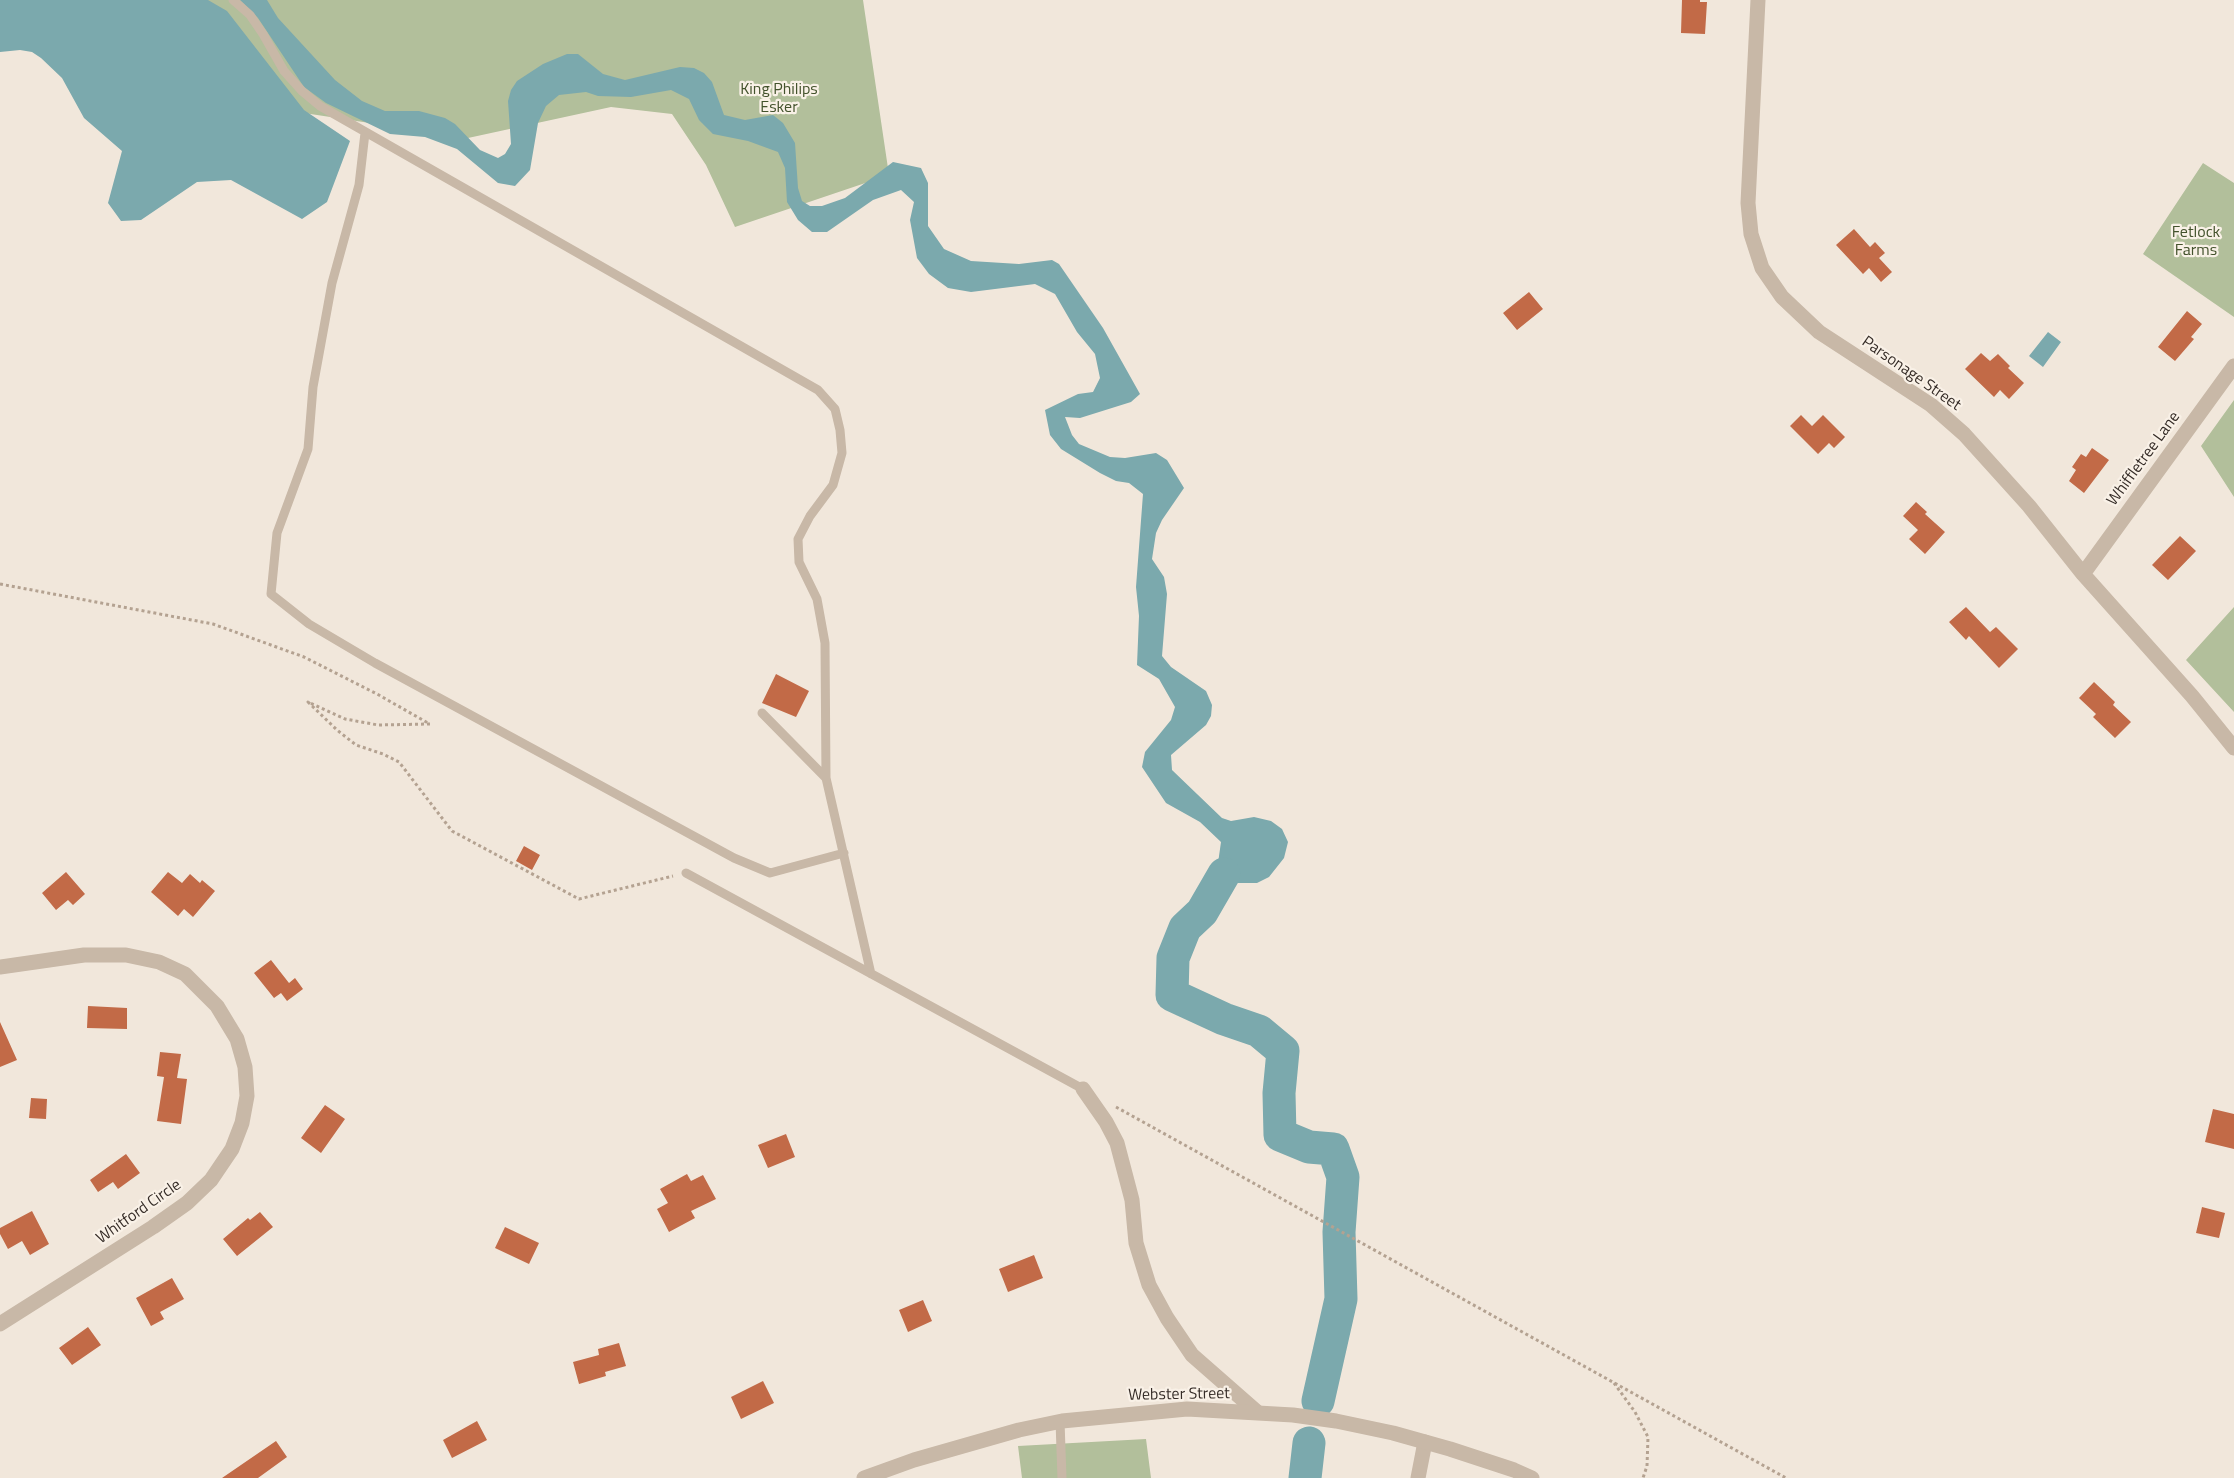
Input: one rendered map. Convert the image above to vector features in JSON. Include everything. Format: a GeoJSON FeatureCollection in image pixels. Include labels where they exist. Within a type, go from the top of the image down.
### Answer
{"type":"FeatureCollection","features":[{"type":"Feature","properties":{"kind":"street","name":"Parsonage Street"},"geometry":{"type":"LineString","coordinates":[[1758,0],[1748,203],[1751,234],[1762,268],[1782,297],[1819,332],[1931,405],[1964,434],[2029,506],[2083,574],[2192,696],[2234,748]]}},
{"type":"Feature","properties":{"kind":"street","name":"Whiffletree Lane"},"geometry":{"type":"LineString","coordinates":[[2083,574],[2234,366]]}},
{"type":"Feature","properties":{"kind":"street","name":"Whitford Circle"},"geometry":{"type":"LineString","coordinates":[[0,967],[84,955],[126,955],[159,962],[185,974],[217,1006],[237,1040],[245,1067],[247,1096],[242,1122],[232,1149],[211,1180],[187,1203],[0,1324]]}},
{"type":"Feature","properties":{"kind":"street"},"geometry":{"type":"LineString","coordinates":[[1083,1089],[1106,1122],[1117,1143],[1132,1200],[1136,1243],[1149,1285],[1167,1318],[1192,1354],[1257,1412]]}},
{"type":"Feature","properties":{"kind":"street","name":"Webster Street"},"geometry":{"type":"LineString","coordinates":[[864,1478],[1018,1430],[1060,1422],[1187,1409],[1257,1412],[1336,1421],[1425,1442],[1514,1470],[1532,1478]]}},
{"type":"Feature","properties":{"kind":"street"},"geometry":{"type":"LineString","coordinates":[[1419,1478],[1425,1442]]}},
{"type":"Feature","properties":{"kind":"lane"},"geometry":{"type":"LineString","coordinates":[[233,0],[256,25],[284,71],[320,106],[818,390],[835,409],[842,453],[833,485],[810,516],[798,539],[799,562],[817,599],[825,643],[826,778],[872,974]]}},
{"type":"Feature","properties":{"kind":"lane"},"geometry":{"type":"LineString","coordinates":[[365,133],[359,185],[332,283],[313,387],[308,449],[278,533],[271,594],[309,624],[375,663],[734,858],[770,873],[800,867],[844,853]]}},
{"type":"Feature","properties":{"kind":"lane"},"geometry":{"type":"LineString","coordinates":[[762,713],[826,778]]}},
{"type":"Feature","properties":{"kind":"lane"},"geometry":{"type":"LineString","coordinates":[[686,873],[1083,1089]]}},
{"type":"Feature","properties":{"kind":"lane"},"geometry":{"type":"LineString","coordinates":[[1060,1422],[1062,1478]]}},
{"type":"Feature","properties":{"kind":"path"},"geometry":{"type":"LineString","coordinates":[[0,584],[213,624],[304,657],[377,694],[430,724],[378,725],[345,720],[308,702],[356,745],[399,762],[452,831],[579,899],[686,873]]}},
{"type":"Feature","properties":{"kind":"path"},"geometry":{"type":"LineString","coordinates":[[1113,1106],[1786,1478]]}},
{"type":"Feature","properties":{"kind":"path"},"geometry":{"type":"LineString","coordinates":[[1613,1382],[1635,1412],[1648,1437],[1647,1466],[1643,1478]]}},
{"type":"Feature","properties":{"kind":"green space","name":"King Philips Esker"},"geometry":{"type":"Polygon","coordinates":[[[182,0],[863,0],[889,175],[735,227],[706,165],[672,114],[611,107],[468,138],[304,113],[182,0]]]}},
{"type":"Feature","properties":{"kind":"green space","name":"Fetlock Farms"},"geometry":{"type":"Polygon","coordinates":[[[2203,163],[2234,183],[2234,317],[2143,254],[2203,163]]]}},
{"type":"Feature","properties":{"kind":"green space"},"geometry":{"type":"Polygon","coordinates":[[[2234,400],[2234,497],[2201,446],[2234,400]]]}},
{"type":"Feature","properties":{"kind":"green space"},"geometry":{"type":"Polygon","coordinates":[[[2234,607],[2234,712],[2186,660],[2234,607]]]}},
{"type":"Feature","properties":{"kind":"green space"},"geometry":{"type":"Polygon","coordinates":[[[1146,1439],[1151,1478],[1022,1478],[1018,1446],[1146,1439]]]}},
{"type":"Feature","properties":{"kind":"water"},"geometry":{"type":"Polygon","coordinates":[[[0,0],[208,0],[227,11],[304,110],[350,141],[327,202],[302,219],[231,180],[197,182],[141,220],[121,221],[108,203],[122,151],[84,118],[62,78],[41,58],[32,52],[20,50],[0,52],[0,0]]]}},
{"type":"Feature","properties":{"kind":"water"},"geometry":{"type":"Polygon","coordinates":[[[240,0],[267,0],[278,18],[335,80],[362,101],[385,111],[419,111],[445,118],[455,124],[480,150],[498,158],[505,154],[511,144],[508,101],[511,90],[517,81],[543,64],[567,54],[578,54],[603,74],[625,80],[680,67],[694,68],[704,73],[712,82],[724,115],[745,120],[773,115],[783,123],[795,143],[798,188],[802,201],[810,206],[822,206],[845,198],[893,162],[921,168],[928,183],[928,226],[944,249],[971,261],[1019,264],[1052,260],[1059,264],[1103,328],[1140,394],[1131,402],[1080,418],[1065,417],[1072,435],[1079,444],[1110,457],[1125,458],[1156,453],[1167,460],[1184,488],[1156,533],[1152,559],[1164,577],[1167,594],[1162,656],[1171,667],[1206,691],[1212,705],[1211,716],[1206,725],[1171,755],[1172,770],[1222,818],[1231,821],[1254,817],[1271,821],[1282,829],[1288,842],[1284,858],[1269,877],[1257,883],[1231,883],[1202,912],[1196,890],[1218,863],[1221,842],[1200,822],[1166,803],[1142,767],[1145,752],[1171,720],[1175,707],[1159,679],[1137,665],[1139,616],[1136,587],[1143,494],[1129,483],[1116,481],[1100,473],[1061,449],[1050,435],[1045,410],[1078,394],[1093,392],[1100,378],[1095,354],[1077,332],[1055,294],[1035,284],[971,292],[948,288],[929,274],[917,258],[910,220],[914,202],[901,190],[873,200],[827,232],[812,232],[798,220],[787,202],[785,168],[778,152],[748,141],[713,134],[699,120],[689,99],[671,90],[631,97],[598,96],[586,92],[559,95],[546,106],[538,123],[530,170],[515,186],[498,183],[457,149],[425,137],[390,134],[326,103],[304,87],[258,18],[240,0]]]}},
{"type":"Feature","properties":{"kind":"water"},"geometry":{"type":"Polygon","coordinates":[[[2048,332],[2061,342],[2043,367],[2029,356],[2048,332]]]}},
{"type":"Feature","properties":{"kind":"building"},"geometry":{"type":"Polygon","coordinates":[[[1682,0],[1707,2],[1705,34],[1681,33],[1682,0]]]}},
{"type":"Feature","properties":{"kind":"building"},"geometry":{"type":"Polygon","coordinates":[[[1854,229],[1870,247],[1875,242],[1885,253],[1879,258],[1892,272],[1881,282],[1869,268],[1863,274],[1836,245],[1854,229]]]}},
{"type":"Feature","properties":{"kind":"building"},"geometry":{"type":"Polygon","coordinates":[[[1529,292],[1543,309],[1517,330],[1503,313],[1529,292]]]}},
{"type":"Feature","properties":{"kind":"building"},"geometry":{"type":"Polygon","coordinates":[[[2187,311],[2202,324],[2191,337],[2194,339],[2175,361],[2158,347],[2187,311]]]}},
{"type":"Feature","properties":{"kind":"building"},"geometry":{"type":"Polygon","coordinates":[[[1981,353],[1990,361],[1998,354],[2010,366],[2008,368],[2024,383],[2009,399],[2000,390],[1994,397],[1965,369],[1981,353]]]}},
{"type":"Feature","properties":{"kind":"building"},"geometry":{"type":"Polygon","coordinates":[[[1801,415],[1812,426],[1823,415],[1845,437],[1834,448],[1829,443],[1818,454],[1790,426],[1801,415]]]}},
{"type":"Feature","properties":{"kind":"building"},"geometry":{"type":"Polygon","coordinates":[[[2092,448],[2109,460],[2084,493],[2069,481],[2076,470],[2072,467],[2081,454],[2086,457],[2092,448]]]}},
{"type":"Feature","properties":{"kind":"building"},"geometry":{"type":"Polygon","coordinates":[[[1916,502],[1927,512],[1925,514],[1945,532],[1925,554],[1909,539],[1918,530],[1903,516],[1916,502]]]}},
{"type":"Feature","properties":{"kind":"building"},"geometry":{"type":"Polygon","coordinates":[[[2180,536],[2196,551],[2168,580],[2152,565],[2180,536]]]}},
{"type":"Feature","properties":{"kind":"building"},"geometry":{"type":"Polygon","coordinates":[[[1966,607],[1990,632],[1996,627],[2018,649],[1999,668],[1969,636],[1966,640],[1949,622],[1966,607]]]}},
{"type":"Feature","properties":{"kind":"building"},"geometry":{"type":"Polygon","coordinates":[[[776,674],[809,691],[796,717],[762,703],[776,674]]]}},
{"type":"Feature","properties":{"kind":"building"},"geometry":{"type":"Polygon","coordinates":[[[2094,682],[2115,702],[2113,705],[2131,722],[2115,738],[2093,717],[2096,714],[2079,698],[2094,682]]]}},
{"type":"Feature","properties":{"kind":"building"},"geometry":{"type":"Polygon","coordinates":[[[524,846],[540,855],[532,870],[516,861],[524,846]]]}},
{"type":"Feature","properties":{"kind":"building"},"geometry":{"type":"Polygon","coordinates":[[[66,872],[85,894],[73,905],[68,900],[56,910],[42,893],[66,872]]]}},
{"type":"Feature","properties":{"kind":"building"},"geometry":{"type":"Polygon","coordinates":[[[168,872],[182,883],[190,874],[200,883],[202,880],[215,891],[193,917],[184,909],[178,916],[151,892],[168,872]]]}},
{"type":"Feature","properties":{"kind":"building"},"geometry":{"type":"Polygon","coordinates":[[[271,960],[289,983],[295,978],[303,989],[287,1001],[281,993],[274,998],[254,973],[271,960]]]}},
{"type":"Feature","properties":{"kind":"building"},"geometry":{"type":"Polygon","coordinates":[[[88,1006],[127,1008],[127,1029],[87,1028],[88,1006]]]}},
{"type":"Feature","properties":{"kind":"building"},"geometry":{"type":"Polygon","coordinates":[[[0,1022],[17,1060],[0,1067],[0,1022]]]}},
{"type":"Feature","properties":{"kind":"building"},"geometry":{"type":"Polygon","coordinates":[[[160,1052],[181,1054],[177,1078],[187,1079],[181,1124],[157,1121],[164,1077],[157,1076],[160,1052]]]}},
{"type":"Feature","properties":{"kind":"building"},"geometry":{"type":"Polygon","coordinates":[[[31,1098],[47,1099],[46,1119],[29,1118],[31,1098]]]}},
{"type":"Feature","properties":{"kind":"building"},"geometry":{"type":"Polygon","coordinates":[[[325,1105],[345,1119],[321,1153],[301,1138],[325,1105]]]}},
{"type":"Feature","properties":{"kind":"building"},"geometry":{"type":"Polygon","coordinates":[[[2213,1109],[2234,1114],[2234,1149],[2205,1142],[2213,1109]]]}},
{"type":"Feature","properties":{"kind":"building"},"geometry":{"type":"Polygon","coordinates":[[[786,1134],[795,1157],[768,1168],[758,1145],[786,1134]]]}},
{"type":"Feature","properties":{"kind":"building"},"geometry":{"type":"Polygon","coordinates":[[[126,1154],[140,1173],[118,1189],[113,1182],[98,1192],[90,1180],[126,1154]]]}},
{"type":"Feature","properties":{"kind":"building"},"geometry":{"type":"Polygon","coordinates":[[[687,1174],[691,1181],[703,1175],[716,1199],[691,1211],[695,1218],[669,1232],[657,1209],[668,1203],[660,1189],[687,1174]]]}},
{"type":"Feature","properties":{"kind":"building"},"geometry":{"type":"Polygon","coordinates":[[[2202,1207],[2225,1213],[2219,1238],[2196,1233],[2202,1207]]]}},
{"type":"Feature","properties":{"kind":"building"},"geometry":{"type":"Polygon","coordinates":[[[32,1211],[49,1244],[30,1255],[22,1241],[8,1249],[0,1234],[0,1228],[32,1211]]]}},
{"type":"Feature","properties":{"kind":"building"},"geometry":{"type":"Polygon","coordinates":[[[260,1212],[273,1227],[237,1256],[223,1239],[248,1218],[250,1220],[260,1212]]]}},
{"type":"Feature","properties":{"kind":"building"},"geometry":{"type":"Polygon","coordinates":[[[505,1227],[539,1243],[529,1264],[495,1248],[505,1227]]]}},
{"type":"Feature","properties":{"kind":"building"},"geometry":{"type":"Polygon","coordinates":[[[1034,1255],[1043,1278],[1008,1292],[999,1269],[1034,1255]]]}},
{"type":"Feature","properties":{"kind":"building"},"geometry":{"type":"Polygon","coordinates":[[[172,1278],[184,1299],[160,1312],[164,1319],[151,1326],[136,1298],[172,1278]]]}},
{"type":"Feature","properties":{"kind":"building"},"geometry":{"type":"Polygon","coordinates":[[[923,1300],[932,1321],[908,1332],[899,1310],[923,1300]]]}},
{"type":"Feature","properties":{"kind":"building"},"geometry":{"type":"Polygon","coordinates":[[[88,1327],[101,1345],[72,1365],[59,1348],[88,1327]]]}},
{"type":"Feature","properties":{"kind":"building"},"geometry":{"type":"Polygon","coordinates":[[[619,1343],[626,1366],[605,1372],[606,1376],[579,1384],[573,1362],[599,1355],[598,1349],[619,1343]]]}},
{"type":"Feature","properties":{"kind":"building"},"geometry":{"type":"Polygon","coordinates":[[[763,1381],[774,1403],[741,1419],[731,1397],[763,1381]]]}},
{"type":"Feature","properties":{"kind":"building"},"geometry":{"type":"Polygon","coordinates":[[[477,1421],[487,1440],[452,1458],[443,1440],[477,1421]]]}},
{"type":"Feature","properties":{"kind":"building"},"geometry":{"type":"Polygon","coordinates":[[[276,1441],[287,1457],[258,1478],[222,1478],[276,1441]]]}},
{"type":"Feature","properties":{"kind":"waterway"},"geometry":{"type":"LineString","coordinates":[[1224,874],[1202,912],[1185,928],[1173,958],[1172,995],[1224,1019],[1259,1031],[1283,1051],[1279,1093],[1280,1135],[1309,1147],[1333,1149],[1343,1177],[1339,1232],[1341,1299],[1318,1401]]}},
{"type":"Feature","properties":{"kind":"waterway"},"geometry":{"type":"LineString","coordinates":[[1305,1478],[1309,1443]]}}]}
